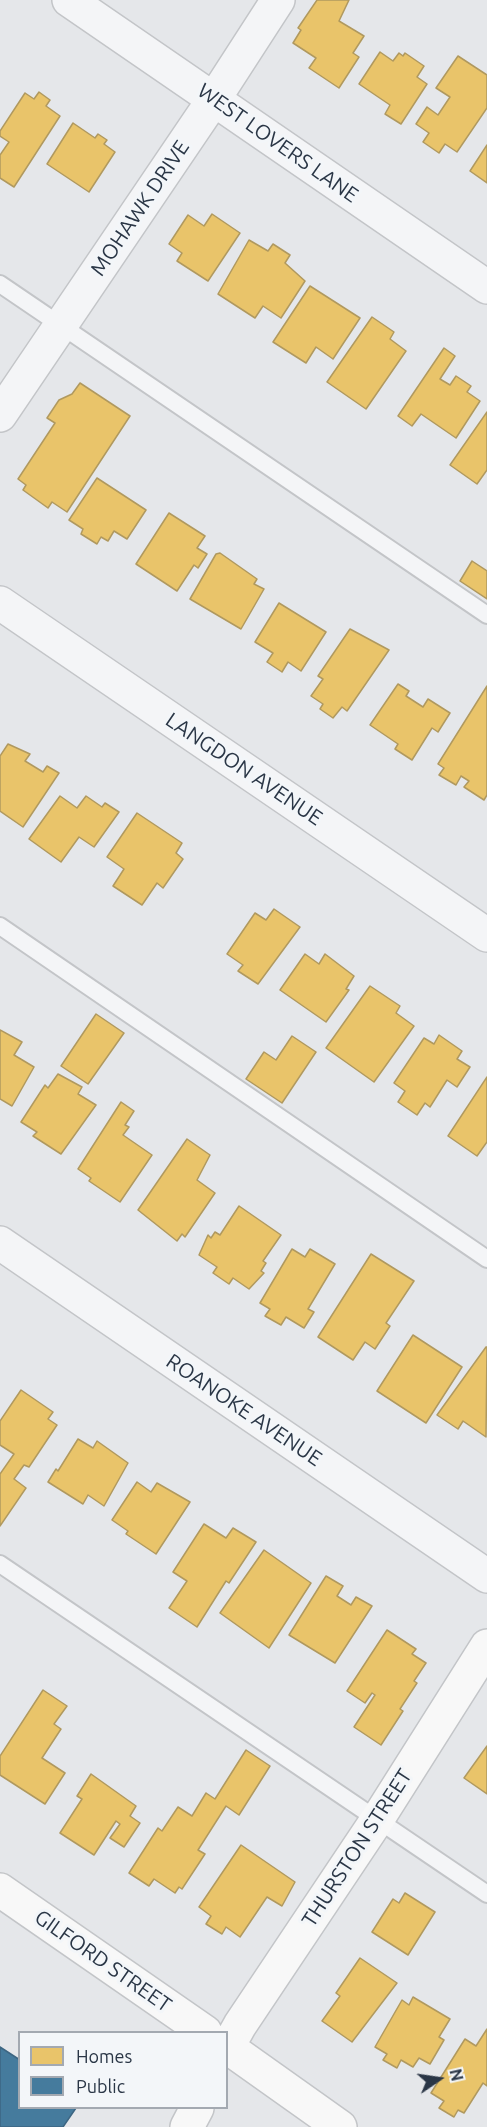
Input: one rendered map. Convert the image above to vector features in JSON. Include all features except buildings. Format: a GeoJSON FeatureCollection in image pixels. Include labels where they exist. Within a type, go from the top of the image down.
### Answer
{"type":"FeatureCollection","features":[{"type":"Feature","properties":{"kind":"street","name":"WEST LOVERS LANE"},"geometry":{"type":"LineString","coordinates":[[69,0],[487,287]]}},
{"type":"Feature","properties":{"kind":"street","name":"MOHAWK DRIVE"},"geometry":{"type":"LineString","coordinates":[[0,415],[214,99],[278,0]]}},
{"type":"Feature","properties":{"kind":"street","name":"LANGDON AVENUE"},"geometry":{"type":"LineString","coordinates":[[0,603],[487,935]]}},
{"type":"Feature","properties":{"kind":"street","name":"ROANOKE AVENUE"},"geometry":{"type":"LineString","coordinates":[[0,1244],[487,1576]]}},
{"type":"Feature","properties":{"kind":"street","name":"THURSTON STREET"},"geometry":{"type":"LineString","coordinates":[[228,2038],[240,2025],[377,1820],[487,1646]]}},
{"type":"Feature","properties":{"kind":"street","name":"GILFORD STREET"},"geometry":{"type":"LineString","coordinates":[[0,1890],[203,2031]]}},
{"type":"Feature","properties":{"kind":"street","name":"GILFORD STREET"},"geometry":{"type":"LineString","coordinates":[[228,2048],[340,2127]]}},
{"type":"Feature","properties":{"kind":"street"},"geometry":{"type":"LineString","coordinates":[[187,2127],[196,2109]]}},
{"type":"Feature","properties":{"kind":"lane"},"geometry":{"type":"LineString","coordinates":[[0,284],[487,615]]}},
{"type":"Feature","properties":{"kind":"lane"},"geometry":{"type":"LineString","coordinates":[[0,926],[487,1259]]}},
{"type":"Feature","properties":{"kind":"lane"},"geometry":{"type":"LineString","coordinates":[[0,1564],[487,1894]]}}]}
